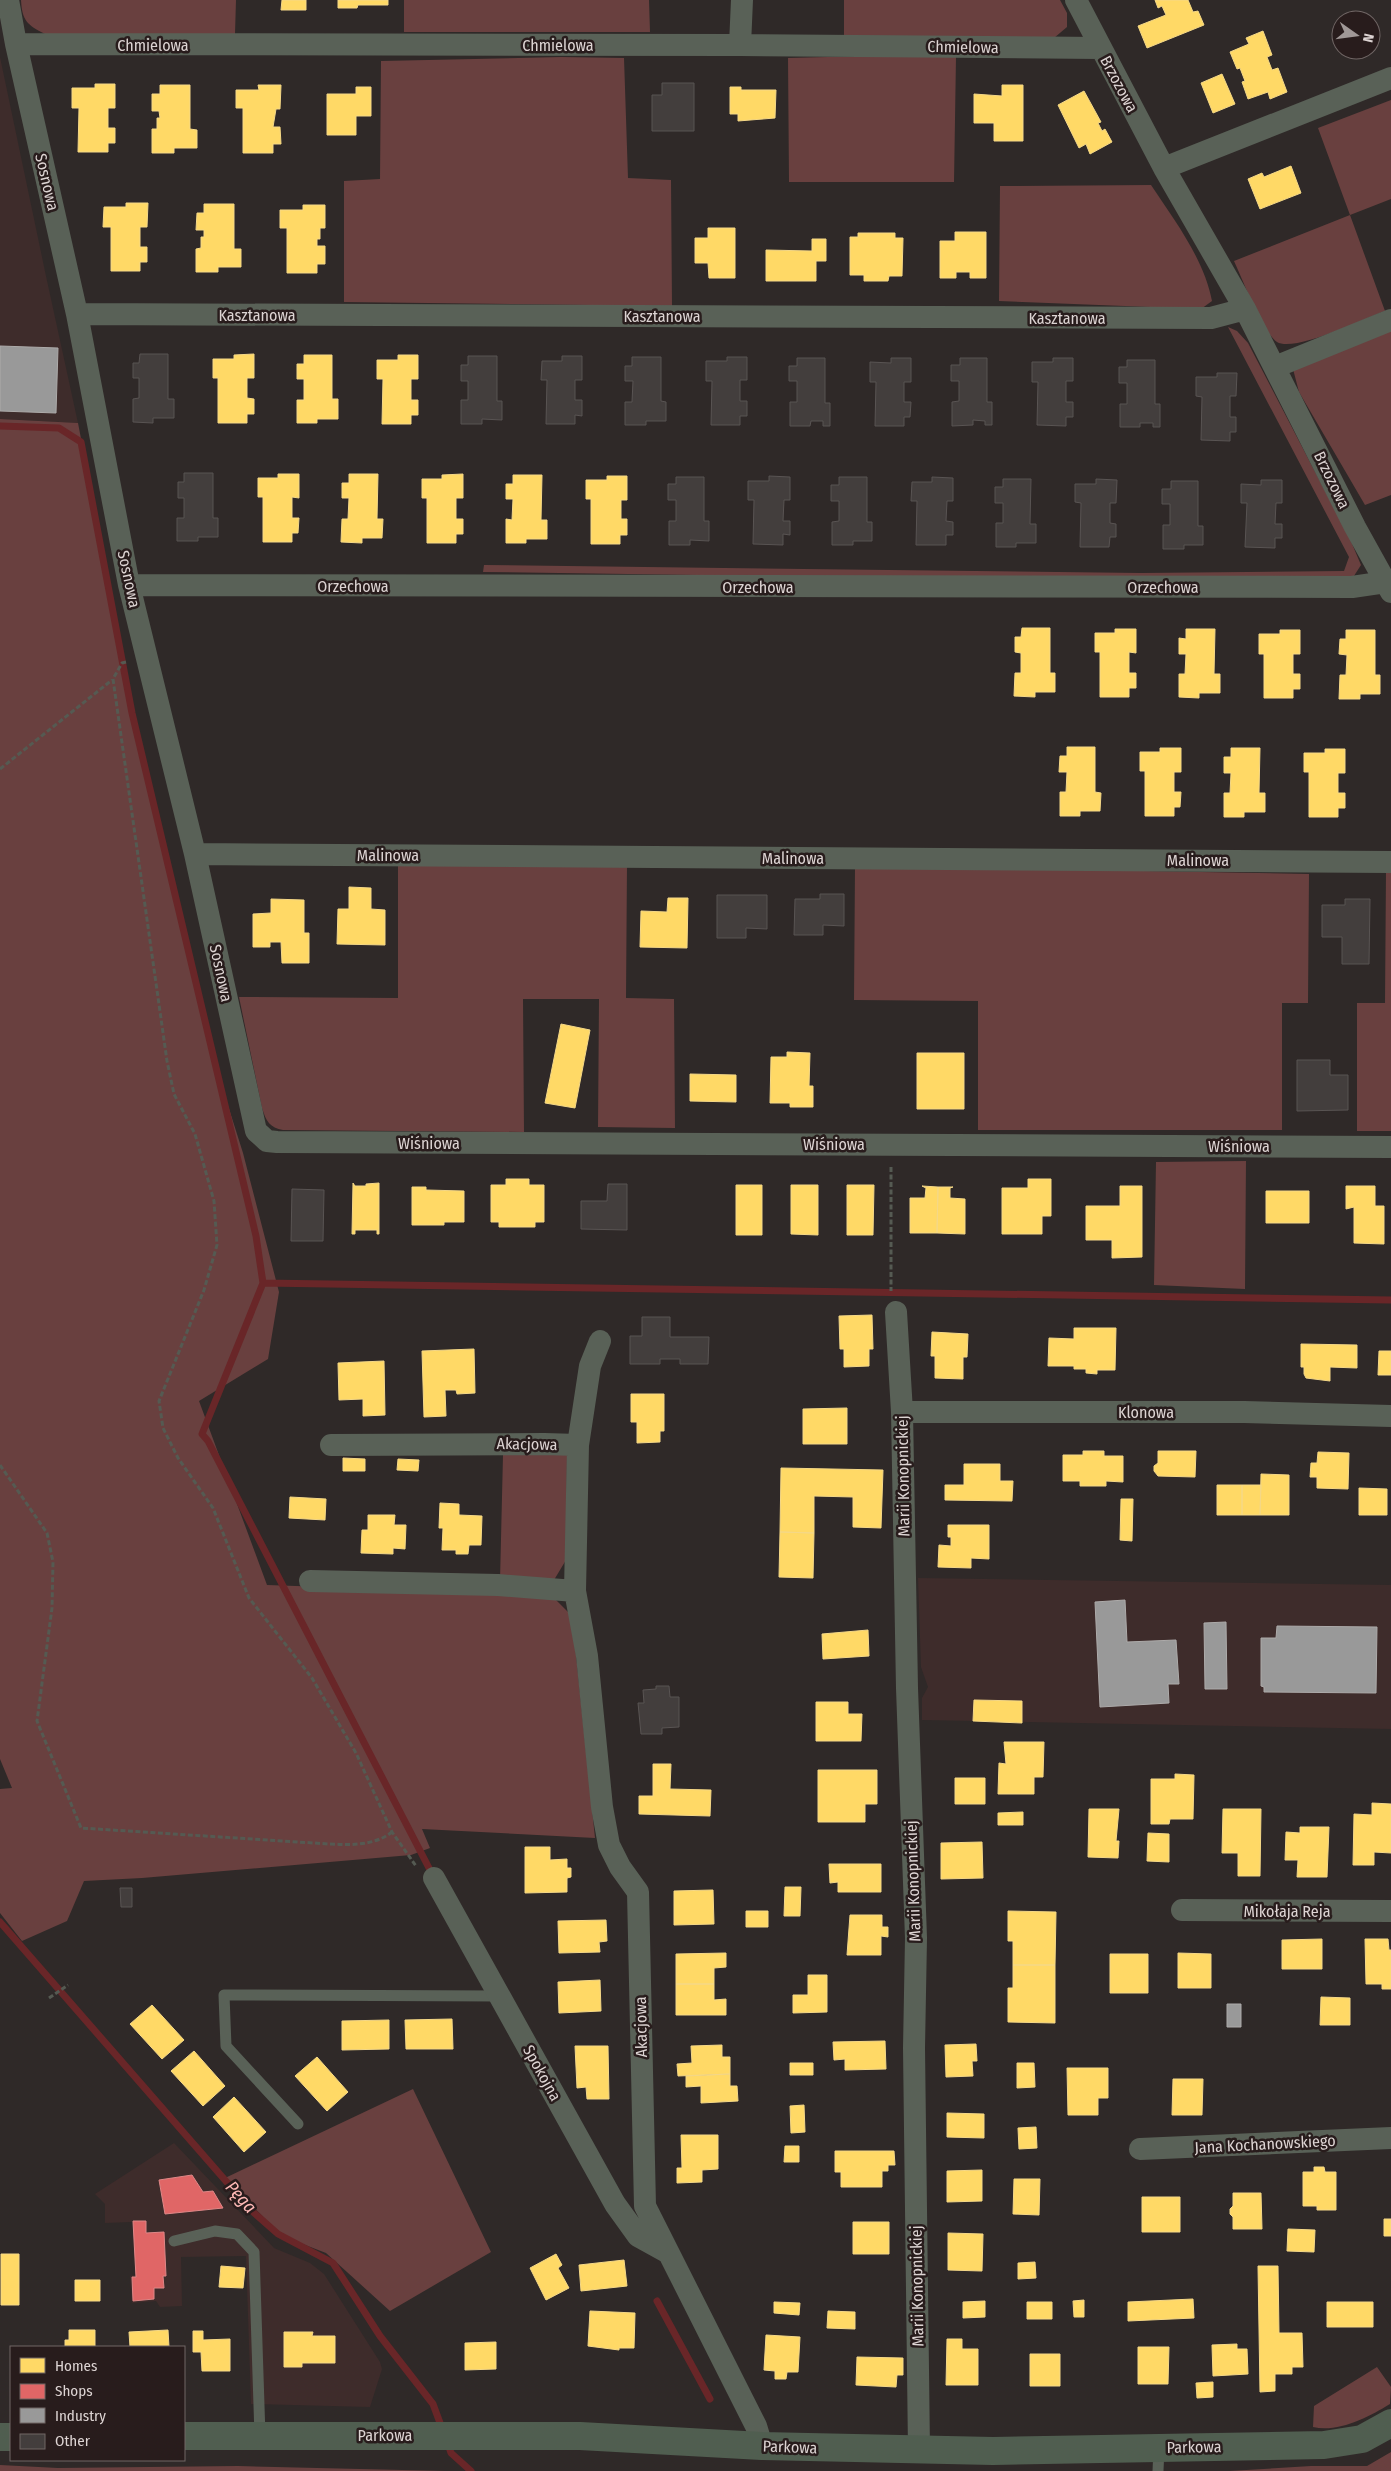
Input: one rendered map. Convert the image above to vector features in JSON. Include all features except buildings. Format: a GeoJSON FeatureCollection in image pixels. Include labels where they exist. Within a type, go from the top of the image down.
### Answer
{"type":"FeatureCollection","features":[{"type":"Feature","properties":{"kind":"street","name":"Sosnowa"},"geometry":{"type":"LineString","coordinates":[[8,0],[16,44],[77,314],[129,585],[195,854],[256,1131],[267,1141],[277,1142]]}},
{"type":"Feature","properties":{"kind":"street"},"geometry":{"type":"LineString","coordinates":[[740,45],[742,0]]}},
{"type":"Feature","properties":{"kind":"street","name":"Brzozowa"},"geometry":{"type":"LineString","coordinates":[[1076,0],[1164,168],[1245,309],[1355,528],[1389,587]]}},
{"type":"Feature","properties":{"kind":"street","name":"Chmielowa"},"geometry":{"type":"LineString","coordinates":[[16,44],[740,45],[1100,48]]}},
{"type":"Feature","properties":{"kind":"street"},"geometry":{"type":"LineString","coordinates":[[1164,168],[1391,78]]}},
{"type":"Feature","properties":{"kind":"street","name":"Kasztanowa"},"geometry":{"type":"LineString","coordinates":[[77,314],[1211,318],[1245,309]]}},
{"type":"Feature","properties":{"kind":"street"},"geometry":{"type":"LineString","coordinates":[[1275,367],[1391,320]]}},
{"type":"Feature","properties":{"kind":"street","name":"Orzechowa"},"geometry":{"type":"LineString","coordinates":[[129,585],[1389,587]]}},
{"type":"Feature","properties":{"kind":"street","name":"Malinowa"},"geometry":{"type":"LineString","coordinates":[[195,854],[1391,862]]}},
{"type":"Feature","properties":{"kind":"street","name":"Wiśniowa"},"geometry":{"type":"LineString","coordinates":[[277,1142],[1391,1147]]}},
{"type":"Feature","properties":{"kind":"street","name":"Marii Konopnickiej"},"geometry":{"type":"LineString","coordinates":[[896,1312],[902,1412],[906,1688],[916,1938],[914,2048],[919,2450]]}},
{"type":"Feature","properties":{"kind":"street"},"geometry":{"type":"LineString","coordinates":[[578,1446],[590,1366],[600,1341]]}},
{"type":"Feature","properties":{"kind":"street","name":"Klonowa"},"geometry":{"type":"LineString","coordinates":[[902,1412],[1244,1412],[1391,1416]]}},
{"type":"Feature","properties":{"kind":"street","name":"Akacjowa"},"geometry":{"type":"LineString","coordinates":[[331,1445],[544,1444],[578,1446],[575,1591],[587,1656],[602,1807],[609,1845],[620,1867],[638,1892],[645,2206],[756,2426],[762,2446]]}},
{"type":"Feature","properties":{"kind":"street"},"geometry":{"type":"LineString","coordinates":[[310,1581],[498,1585],[575,1591]]}},
{"type":"Feature","properties":{"kind":"street","name":"Spokojna"},"geometry":{"type":"LineString","coordinates":[[434,1878],[615,2204],[638,2236],[667,2252]]}},
{"type":"Feature","properties":{"kind":"street","name":"Mikołaja Reja"},"geometry":{"type":"LineString","coordinates":[[1182,1910],[1391,1911]]}},
{"type":"Feature","properties":{"kind":"street","name":"Jana Kochanowskiego"},"geometry":{"type":"LineString","coordinates":[[1140,2149],[1391,2138]]}},
{"type":"Feature","properties":{"kind":"street","name":"Parkowa"},"geometry":{"type":"LineString","coordinates":[[185,2436],[580,2436],[762,2446],[993,2451],[1159,2459],[1343,2444],[1362,2439],[1391,2423]]}},
{"type":"Feature","properties":{"kind":"lane"},"geometry":{"type":"LineString","coordinates":[[298,2124],[226,2046],[224,1995],[500,1996]]}},
{"type":"Feature","properties":{"kind":"lane"},"geometry":{"type":"LineString","coordinates":[[174,2240],[215,2231],[238,2234],[254,2252],[260,2436]]}},
{"type":"Feature","properties":{"kind":"path"},"geometry":{"type":"LineString","coordinates":[[0,770],[113,679],[122,663]]}},
{"type":"Feature","properties":{"kind":"path"},"geometry":{"type":"LineString","coordinates":[[113,679],[167,1061],[174,1094],[195,1134],[214,1201],[217,1245],[204,1290],[159,1401],[163,1428],[178,1458],[213,1508],[249,1598],[312,1678],[356,1753],[392,1832],[421,1873],[434,1878]]}},
{"type":"Feature","properties":{"kind":"path"},"geometry":{"type":"LineString","coordinates":[[891,1144],[891,1285]]}},
{"type":"Feature","properties":{"kind":"path"},"geometry":{"type":"LineString","coordinates":[[0,1465],[47,1533],[54,1562],[52,1608],[37,1721],[82,1828],[273,1842],[344,1844],[381,1841],[392,1832]]}},
{"type":"Feature","properties":{"kind":"path"},"geometry":{"type":"LineString","coordinates":[[49,1998],[68,1985]]}},
{"type":"Feature","properties":{"kind":"shaded area"},"geometry":{"type":"Polygon","coordinates":[[[21,0],[236,0],[235,34],[45,34],[30,25],[24,17],[21,0]]]}},
{"type":"Feature","properties":{"kind":"shaded area"},"geometry":{"type":"Polygon","coordinates":[[[404,0],[649,0],[650,32],[404,32],[404,0]]]}},
{"type":"Feature","properties":{"kind":"shaded area"},"geometry":{"type":"Polygon","coordinates":[[[844,0],[1060,0],[1067,13],[1067,27],[1054,38],[844,37],[844,0]]]}},
{"type":"Feature","properties":{"kind":"shaded area"},"geometry":{"type":"Polygon","coordinates":[[[0,57],[46,276],[78,423],[0,419],[0,57]]]}},
{"type":"Feature","properties":{"kind":"shaded area"},"geometry":{"type":"Polygon","coordinates":[[[561,57],[624,58],[628,178],[671,180],[672,306],[344,302],[344,181],[380,179],[381,61],[561,57]]]}},
{"type":"Feature","properties":{"kind":"shaded area"},"geometry":{"type":"Polygon","coordinates":[[[956,57],[954,182],[789,182],[788,58],[956,57]]]}},
{"type":"Feature","properties":{"kind":"shaded area"},"geometry":{"type":"Polygon","coordinates":[[[1391,100],[1391,199],[1350,215],[1318,128],[1391,100]]]}},
{"type":"Feature","properties":{"kind":"shaded area"},"geometry":{"type":"Polygon","coordinates":[[[1151,185],[1196,255],[1212,301],[1201,309],[999,301],[1000,186],[1151,185]]]}},
{"type":"Feature","properties":{"kind":"shaded area"},"geometry":{"type":"Polygon","coordinates":[[[1350,215],[1385,311],[1314,339],[1286,344],[1277,342],[1271,337],[1259,317],[1234,261],[1350,215]]]}},
{"type":"Feature","properties":{"kind":"shaded area"},"geometry":{"type":"Polygon","coordinates":[[[1391,326],[1391,495],[1365,505],[1299,392],[1293,369],[1391,326]]]}},
{"type":"Feature","properties":{"kind":"shaded area"},"geometry":{"type":"Polygon","coordinates":[[[1228,327],[1237,331],[1248,343],[1350,539],[1361,565],[1352,579],[916,578],[483,572],[484,565],[1141,573],[1344,571],[1349,557],[1228,327]]]}},
{"type":"Feature","properties":{"kind":"shaded area"},"geometry":{"type":"Polygon","coordinates":[[[0,419],[78,423],[154,817],[185,937],[206,1036],[243,1153],[279,1292],[268,1359],[199,1401],[267,1585],[500,1593],[555,1599],[572,1616],[595,1838],[422,1829],[430,1848],[411,1855],[142,1878],[84,1881],[67,1921],[22,1941],[0,1913],[0,1789],[12,1788],[0,1759],[0,419]]]}},
{"type":"Feature","properties":{"kind":"shaded area"},"geometry":{"type":"Polygon","coordinates":[[[398,864],[627,864],[626,998],[674,999],[675,1128],[598,1127],[599,999],[523,999],[524,1132],[283,1130],[272,1126],[262,1108],[239,997],[398,998],[398,864]]]}},
{"type":"Feature","properties":{"kind":"shaded area"},"geometry":{"type":"Polygon","coordinates":[[[855,866],[1309,874],[1308,1003],[1282,1003],[1282,1130],[978,1130],[978,1001],[854,1000],[855,866]]]}},
{"type":"Feature","properties":{"kind":"shaded area"},"geometry":{"type":"Polygon","coordinates":[[[1386,870],[1391,870],[1391,1131],[1357,1131],[1357,1003],[1385,1003],[1386,870]]]}},
{"type":"Feature","properties":{"kind":"shaded area"},"geometry":{"type":"Polygon","coordinates":[[[1246,1161],[1245,1289],[1154,1285],[1156,1162],[1246,1161]]]}},
{"type":"Feature","properties":{"kind":"shaded area"},"geometry":{"type":"Polygon","coordinates":[[[503,1455],[567,1455],[566,1560],[554,1580],[500,1581],[503,1455]]]}},
{"type":"Feature","properties":{"kind":"shaded area"},"geometry":{"type":"Polygon","coordinates":[[[918,1578],[1391,1585],[1391,1729],[922,1720],[922,1698],[928,1687],[921,1667],[918,1578]]]}},
{"type":"Feature","properties":{"kind":"shaded area"},"geometry":{"type":"Polygon","coordinates":[[[413,2089],[491,2252],[390,2311],[326,2253],[282,2236],[225,2178],[413,2089]]]}},
{"type":"Feature","properties":{"kind":"shaded area"},"geometry":{"type":"Polygon","coordinates":[[[174,2143],[274,2248],[310,2263],[324,2274],[380,2362],[382,2369],[370,2407],[251,2404],[246,2256],[181,2257],[182,2306],[160,2307],[156,2301],[132,2303],[130,2276],[135,2275],[132,2222],[105,2223],[105,2204],[95,2194],[174,2143]]]}},
{"type":"Feature","properties":{"kind":"shaded area"},"geometry":{"type":"Polygon","coordinates":[[[1377,2367],[1391,2387],[1390,2404],[1363,2419],[1343,2426],[1333,2428],[1313,2427],[1314,2406],[1377,2367]]]}},
{"type":"Feature","properties":{"kind":"shaded area"},"geometry":{"type":"Polygon","coordinates":[[[1391,2452],[1391,2471],[1229,2471],[1311,2466],[1367,2466],[1391,2452]]]}},
{"type":"Feature","properties":{"kind":"shaded area"},"geometry":{"type":"Polygon","coordinates":[[[0,2465],[58,2468],[238,2466],[445,2471],[0,2471],[0,2465]]]}},
{"type":"Feature","properties":{"kind":"waterway"},"geometry":{"type":"LineString","coordinates":[[0,426],[59,428],[81,442],[132,713],[256,1236],[263,1283],[202,1434],[208,1441],[429,1868]]}},
{"type":"Feature","properties":{"kind":"waterway"},"geometry":{"type":"LineString","coordinates":[[263,1283],[1391,1300]]}},
{"type":"Feature","properties":{"kind":"waterway","name":"Pęga"},"geometry":{"type":"LineString","coordinates":[[0,1922],[252,2211],[278,2234],[333,2263],[380,2336],[433,2404],[443,2431]]}},
{"type":"Feature","properties":{"kind":"waterway"},"geometry":{"type":"LineString","coordinates":[[657,2301],[710,2399]]}},
{"type":"Feature","properties":{"kind":"waterway","name":"Pęga"},"geometry":{"type":"LineString","coordinates":[[447,2441],[451,2453],[471,2471]]}}]}
